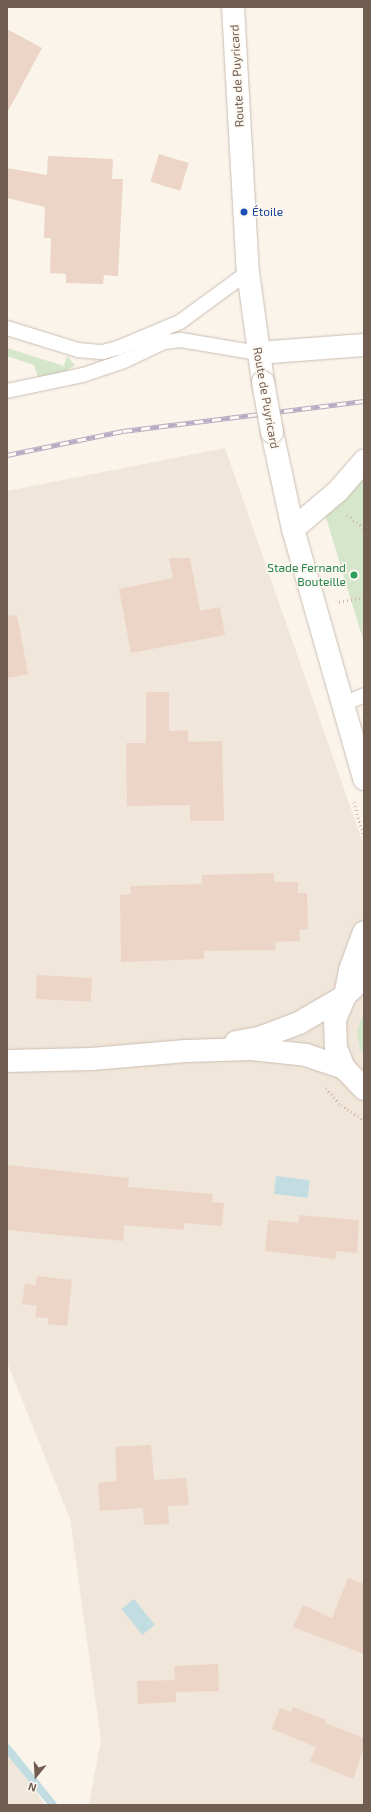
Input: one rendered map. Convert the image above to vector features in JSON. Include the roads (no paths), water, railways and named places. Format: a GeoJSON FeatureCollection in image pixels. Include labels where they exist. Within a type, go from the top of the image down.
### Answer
{"type":"FeatureCollection","features":[{"type":"Feature","properties":{"kind":"main road","name":"Route de Puyricard"},"geometry":{"type":"LineString","coordinates":[[233,7],[248,272],[258,353],[272,432],[293,529],[341,705],[364,779]]}},
{"type":"Feature","properties":{"kind":"main road"},"geometry":{"type":"LineString","coordinates":[[258,353],[364,345]]}},
{"type":"Feature","properties":{"kind":"main road"},"geometry":{"type":"LineString","coordinates":[[293,529],[338,491],[364,461]]}},
{"type":"Feature","properties":{"kind":"main road"},"geometry":{"type":"LineString","coordinates":[[364,932],[350,970],[345,996],[336,1020],[336,1048],[344,1068],[364,1089]]}},
{"type":"Feature","properties":{"kind":"main road"},"geometry":{"type":"LineString","coordinates":[[186,1051],[259,1038],[299,1023],[345,996],[364,977]]}},
{"type":"Feature","properties":{"kind":"main road"},"geometry":{"type":"LineString","coordinates":[[7,1061],[92,1059],[186,1051],[252,1049],[298,1054],[344,1068]]}},
{"type":"Feature","properties":{"kind":"lane"},"geometry":{"type":"LineString","coordinates":[[7,328],[78,350],[103,352],[118,348],[180,322],[248,272]]}},
{"type":"Feature","properties":{"kind":"lane"},"geometry":{"type":"LineString","coordinates":[[7,391],[83,375],[124,361],[164,342],[181,340],[258,353]]}},
{"type":"Feature","properties":{"kind":"lane"},"geometry":{"type":"LineString","coordinates":[[341,705],[364,695]]}},
{"type":"Feature","properties":{"kind":"water"},"geometry":{"type":"Polygon","coordinates":[[[276,1176],[310,1180],[308,1198],[274,1194],[276,1176]]]}},
{"type":"Feature","properties":{"kind":"water"},"geometry":{"type":"Polygon","coordinates":[[[134,1599],[155,1625],[142,1635],[122,1609],[134,1599]]]}},
{"type":"Feature","properties":{"kind":"waterway"},"geometry":{"type":"LineString","coordinates":[[7,1748],[53,1805]]}},
{"type":"Feature","properties":{"kind":"railway"},"geometry":{"type":"LineString","coordinates":[[7,455],[123,431],[364,401]]}},
{"type":"Feature","properties":{"kind":"place","name":"Étoile"},"geometry":{"type":"Point","coordinates":[244,212]}},
{"type":"Feature","properties":{"kind":"place","name":"Stade Fernand Bouteille"},"geometry":{"type":"Point","coordinates":[354,575]}}]}
